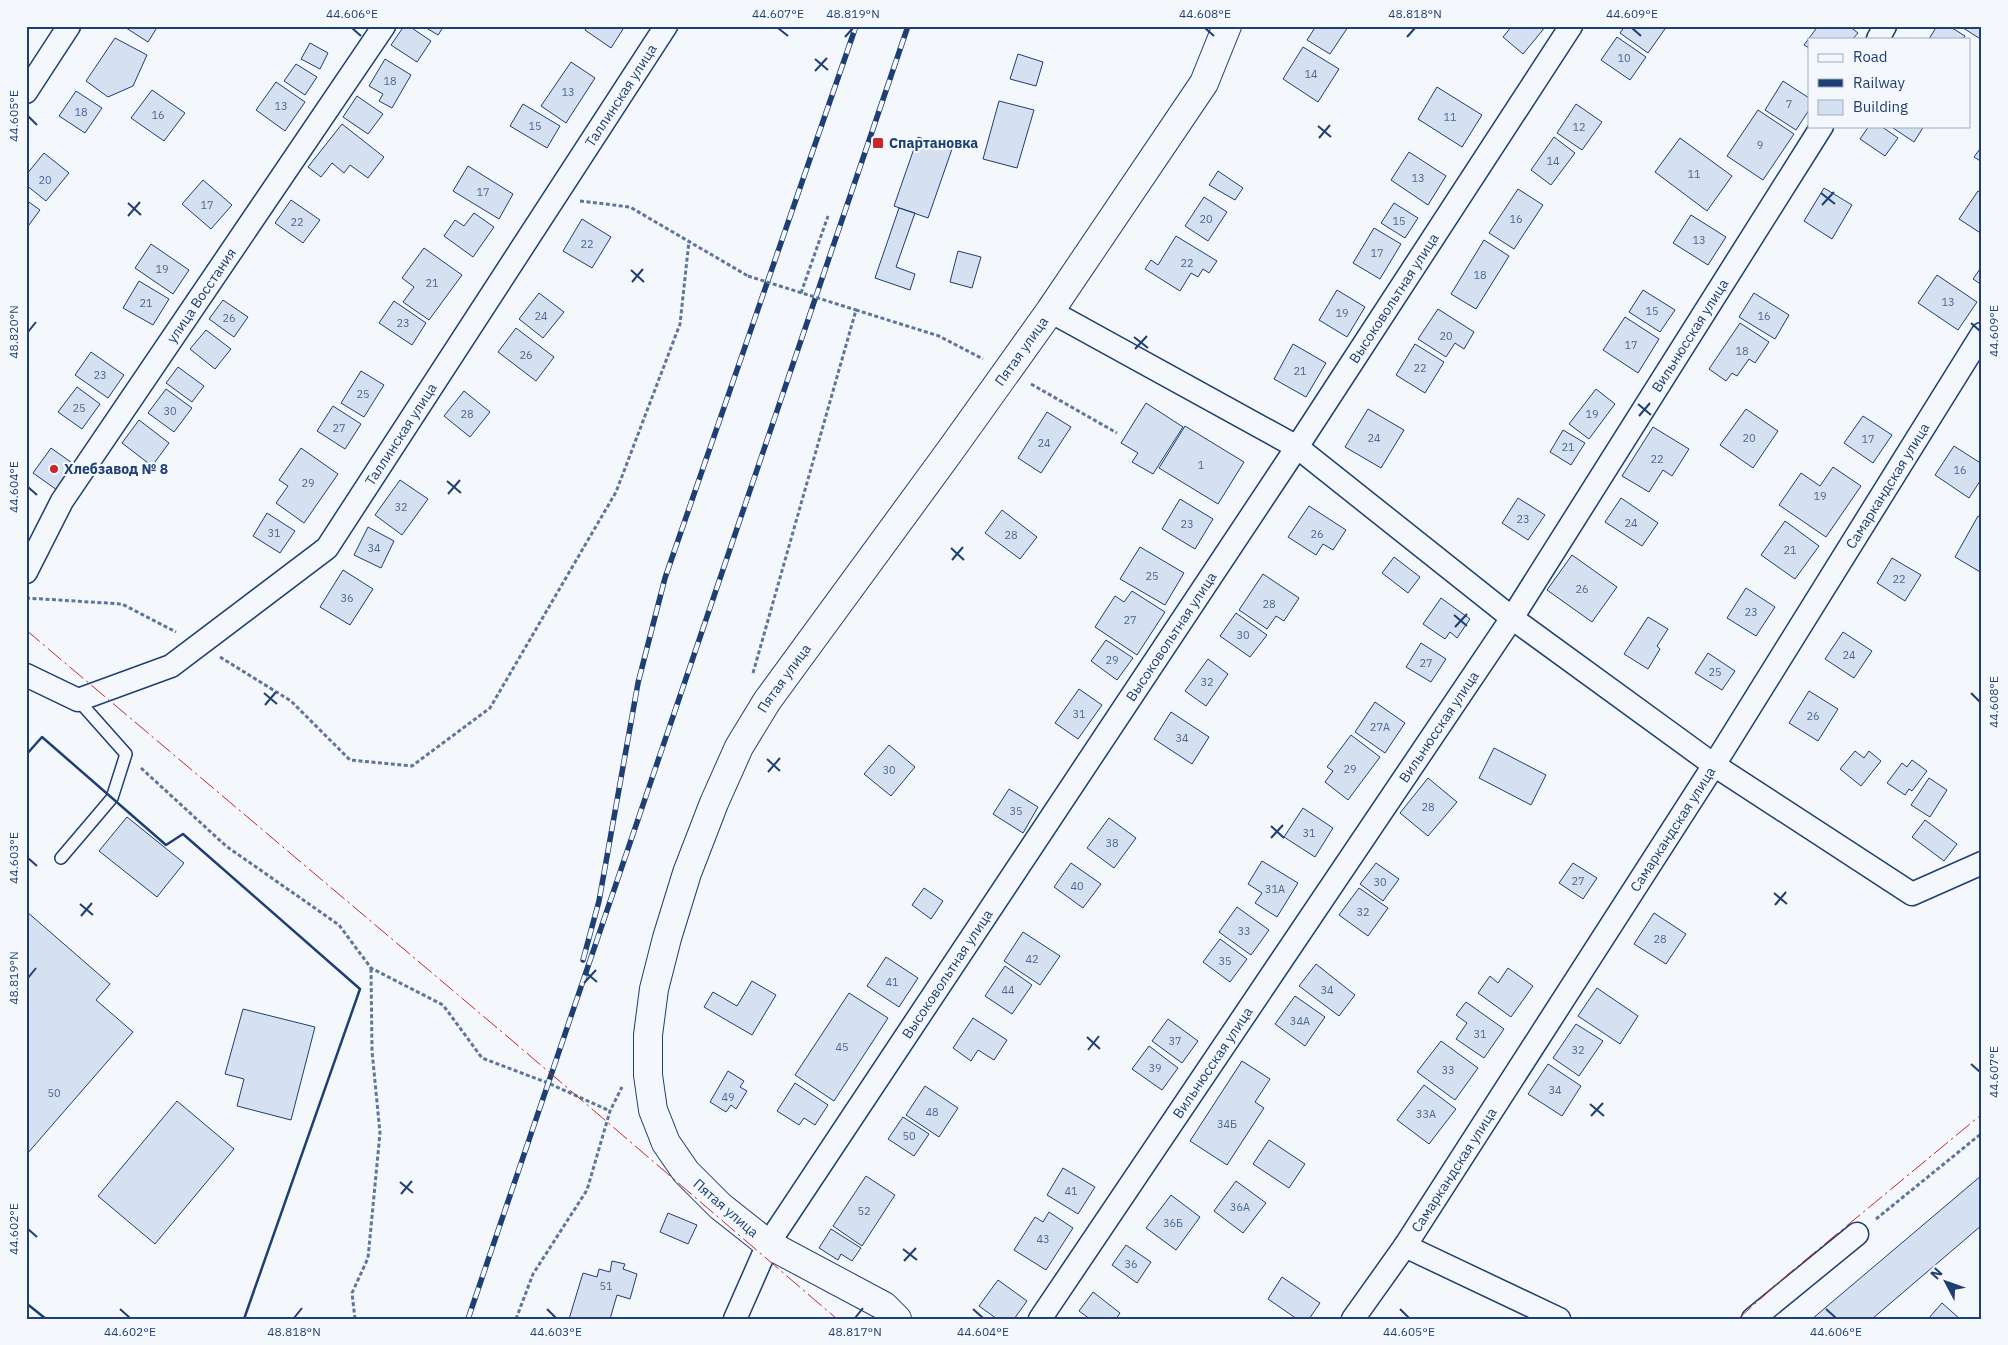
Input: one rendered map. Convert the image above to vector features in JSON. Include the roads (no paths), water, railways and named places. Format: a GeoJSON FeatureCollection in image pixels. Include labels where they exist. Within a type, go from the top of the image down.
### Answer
{"type":"FeatureCollection","features":[{"type":"Feature","properties":{"kind":"street"},"geometry":{"type":"LineString","coordinates":[[26,92],[69,26]]}},
{"type":"Feature","properties":{"kind":"street","name":"улица Восстания"},"geometry":{"type":"LineString","coordinates":[[26,572],[62,501],[384,26]]}},
{"type":"Feature","properties":{"kind":"street","name":"Таллинская улица"},"geometry":{"type":"LineString","coordinates":[[78,700],[171,666],[327,548],[666,26]]}},
{"type":"Feature","properties":{"kind":"street","name":"Пятая улица"},"geometry":{"type":"LineString","coordinates":[[897,1319],[884,1306],[768,1244],[720,1206],[686,1172],[666,1143],[653,1110],[648,1075],[648,1035],[654,989],[687,873],[714,803],[739,748],[767,700],[1050,311],[1204,83],[1227,26]]}},
{"type":"Feature","properties":{"kind":"street","name":"Высоковольтная улица"},"geometry":{"type":"LineString","coordinates":[[735,1319],[768,1244],[1297,447],[1571,26]]}},
{"type":"Feature","properties":{"kind":"street"},"geometry":{"type":"LineString","coordinates":[[1879,38],[1885,26]]}},
{"type":"Feature","properties":{"kind":"street","name":"Вильнюсская улица"},"geometry":{"type":"LineString","coordinates":[[1040,1319],[1512,618],[1821,128]]}},
{"type":"Feature","properties":{"kind":"street"},"geometry":{"type":"LineString","coordinates":[[1050,311],[1297,447],[1512,618],[1714,765],[1912,894],[1982,862]]}},
{"type":"Feature","properties":{"kind":"street","name":"Самаркандская улица"},"geometry":{"type":"LineString","coordinates":[[1354,1319],[1405,1246],[1714,765],[1982,334]]}},
{"type":"Feature","properties":{"kind":"street"},"geometry":{"type":"LineString","coordinates":[[26,674],[78,700]]}},
{"type":"Feature","properties":{"kind":"street"},"geometry":{"type":"LineString","coordinates":[[1753,1319],[1857,1234]]}},
{"type":"Feature","properties":{"kind":"street"},"geometry":{"type":"LineString","coordinates":[[1405,1246],[1558,1319]]}},
{"type":"Feature","properties":{"kind":"lane"},"geometry":{"type":"LineString","coordinates":[[62,858],[112,798],[126,754],[78,700]]}},
{"type":"Feature","properties":{"kind":"railway"},"geometry":{"type":"LineString","coordinates":[[583,960],[599,901],[638,683],[665,578],[856,26]]}},
{"type":"Feature","properties":{"kind":"railway"},"geometry":{"type":"LineString","coordinates":[[468,1319],[908,26]]}},
{"type":"Feature","properties":{"kind":"place","name":"Спартановка"},"geometry":{"type":"Point","coordinates":[878,143]}},
{"type":"Feature","properties":{"kind":"place","name":"Хлебзавод № 8"},"geometry":{"type":"Point","coordinates":[54,469]}}]}
